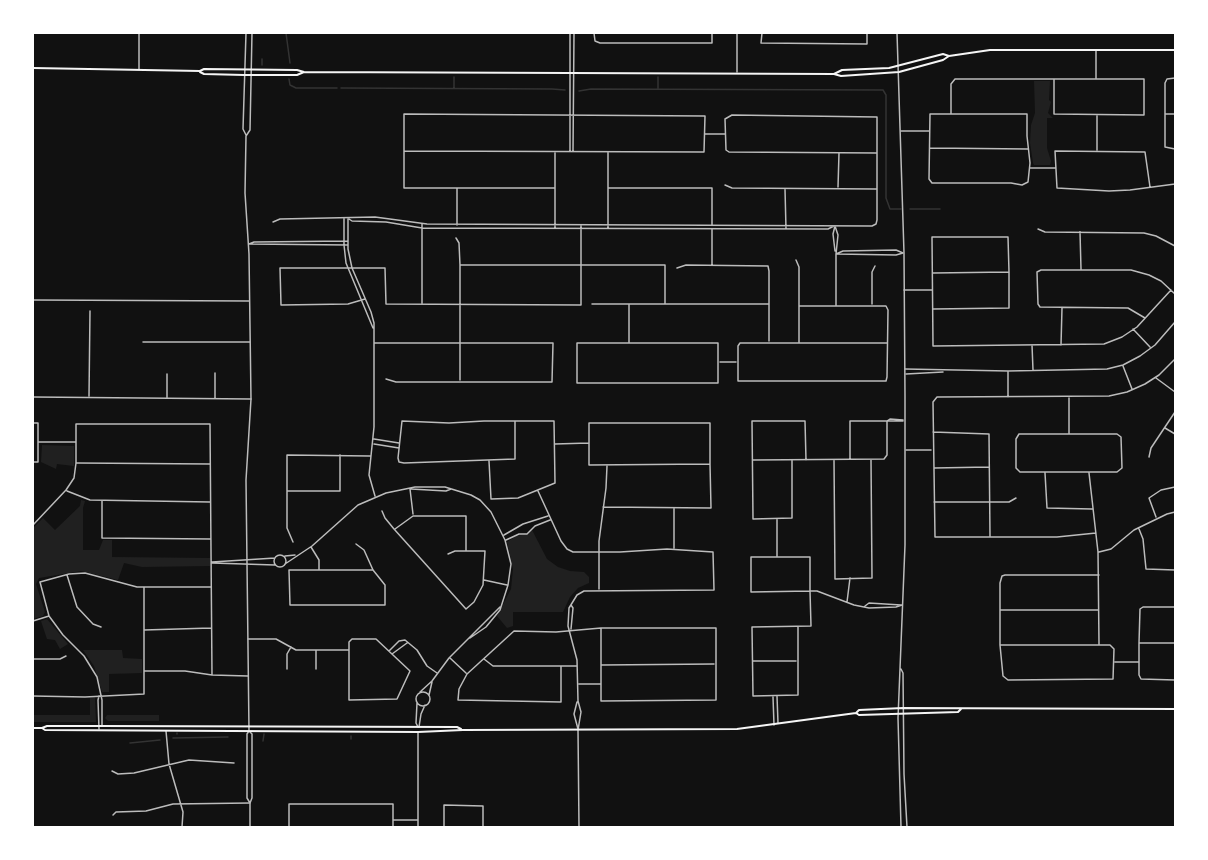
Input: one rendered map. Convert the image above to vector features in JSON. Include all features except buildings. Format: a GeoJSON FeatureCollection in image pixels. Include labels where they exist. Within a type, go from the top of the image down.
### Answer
{"type":"FeatureCollection","features":[{"type":"Feature","properties":{"kind":"main road"},"geometry":{"type":"LineString","coordinates":[[33,68],[297,70],[304,72],[737,73],[858,76],[899,72],[943,60],[949,56],[990,50],[1175,50]]}},
{"type":"Feature","properties":{"kind":"main road"},"geometry":{"type":"LineString","coordinates":[[834,74],[842,70],[875,70],[899,66],[943,54],[949,56]]}},
{"type":"Feature","properties":{"kind":"main road"},"geometry":{"type":"LineString","coordinates":[[200,71],[204,74],[244,75],[297,75],[304,72]]}},
{"type":"Feature","properties":{"kind":"main road"},"geometry":{"type":"LineString","coordinates":[[33,728],[100,726],[249,731],[418,732],[737,729],[856,713],[859,710],[901,708],[1175,709]]}},
{"type":"Feature","properties":{"kind":"main road"},"geometry":{"type":"LineString","coordinates":[[856,713],[859,715],[958,712],[961,710]]}},
{"type":"Feature","properties":{"kind":"main road"},"geometry":{"type":"LineString","coordinates":[[42,728],[45,730],[100,730],[249,726],[418,727],[463,730]]}},
{"type":"Feature","properties":{"kind":"street"},"geometry":{"type":"LineString","coordinates":[[139,33],[139,70]]}},
{"type":"Feature","properties":{"kind":"street"},"geometry":{"type":"LineString","coordinates":[[246,33],[243,129],[246,136],[245,193],[251,399],[246,480],[249,676],[247,798],[250,803],[250,827]]}},
{"type":"Feature","properties":{"kind":"street"},"geometry":{"type":"LineString","coordinates":[[246,136],[250,130],[252,33]]}},
{"type":"Feature","properties":{"kind":"street"},"geometry":{"type":"LineString","coordinates":[[570,33],[573,152]]}},
{"type":"Feature","properties":{"kind":"street"},"geometry":{"type":"LineString","coordinates":[[570,152],[574,33]]}},
{"type":"Feature","properties":{"kind":"street"},"geometry":{"type":"LineString","coordinates":[[594,33],[595,41],[712,43],[712,33]]}},
{"type":"Feature","properties":{"kind":"street"},"geometry":{"type":"LineString","coordinates":[[737,33],[737,73]]}},
{"type":"Feature","properties":{"kind":"street"},"geometry":{"type":"LineString","coordinates":[[762,33],[761,43],[867,44],[867,33]]}},
{"type":"Feature","properties":{"kind":"street"},"geometry":{"type":"LineString","coordinates":[[897,33],[905,369],[905,545],[901,708],[907,827]]}},
{"type":"Feature","properties":{"kind":"street"},"geometry":{"type":"LineString","coordinates":[[1096,50],[1096,79]]}},
{"type":"Feature","properties":{"kind":"street"},"geometry":{"type":"LineString","coordinates":[[1175,78],[1167,79],[1165,83],[1165,147],[1175,149]]}},
{"type":"Feature","properties":{"kind":"street"},"geometry":{"type":"LineString","coordinates":[[951,114],[952,80],[1054,79],[1144,79],[1144,115],[1054,114],[1054,79]]}},
{"type":"Feature","properties":{"kind":"street"},"geometry":{"type":"LineString","coordinates":[[404,151],[704,152],[705,116],[404,114],[404,151],[404,188],[555,188]]}},
{"type":"Feature","properties":{"kind":"street"},"geometry":{"type":"LineString","coordinates":[[930,114],[951,114],[1027,114],[1030,168],[1028,182],[1022,185],[932,183],[929,179],[930,114]]}},
{"type":"Feature","properties":{"kind":"street"},"geometry":{"type":"LineString","coordinates":[[1165,114],[1175,114]]}},
{"type":"Feature","properties":{"kind":"street"},"geometry":{"type":"LineString","coordinates":[[348,219],[375,217],[422,224],[457,225],[835,226],[876,224],[877,220],[877,153],[877,121],[877,117],[732,115],[726,119],[726,150],[729,152],[877,153]]}},
{"type":"Feature","properties":{"kind":"street"},"geometry":{"type":"LineString","coordinates":[[1097,115],[1097,151]]}},
{"type":"Feature","properties":{"kind":"street"},"geometry":{"type":"LineString","coordinates":[[901,131],[930,131]]}},
{"type":"Feature","properties":{"kind":"street"},"geometry":{"type":"LineString","coordinates":[[705,134],[726,134]]}},
{"type":"Feature","properties":{"kind":"street"},"geometry":{"type":"LineString","coordinates":[[930,148],[1028,149]]}},
{"type":"Feature","properties":{"kind":"street"},"geometry":{"type":"LineString","coordinates":[[555,151],[555,228]]}},
{"type":"Feature","properties":{"kind":"street"},"geometry":{"type":"LineString","coordinates":[[1150,187],[1145,152],[1055,151],[1057,188],[1109,190],[1150,187],[1175,184]]}},
{"type":"Feature","properties":{"kind":"street"},"geometry":{"type":"LineString","coordinates":[[608,152],[608,228]]}},
{"type":"Feature","properties":{"kind":"street"},"geometry":{"type":"LineString","coordinates":[[838,189],[839,152]]}},
{"type":"Feature","properties":{"kind":"street"},"geometry":{"type":"LineString","coordinates":[[1030,168],[1055,168]]}},
{"type":"Feature","properties":{"kind":"street"},"geometry":{"type":"LineString","coordinates":[[725,185],[732,188],[877,189]]}},
{"type":"Feature","properties":{"kind":"street"},"geometry":{"type":"LineString","coordinates":[[457,188],[457,228]]}},
{"type":"Feature","properties":{"kind":"street"},"geometry":{"type":"LineString","coordinates":[[608,188],[712,188],[712,265]]}},
{"type":"Feature","properties":{"kind":"street"},"geometry":{"type":"LineString","coordinates":[[785,188],[786,229]]}},
{"type":"Feature","properties":{"kind":"street"},"geometry":{"type":"LineString","coordinates":[[273,222],[280,219],[344,218],[352,221],[386,222],[422,228],[828,229],[835,226]]}},
{"type":"Feature","properties":{"kind":"street"},"geometry":{"type":"LineString","coordinates":[[344,218],[344,245],[348,268],[373,329]]}},
{"type":"Feature","properties":{"kind":"street"},"geometry":{"type":"LineString","coordinates":[[348,219],[348,245],[352,268],[371,312],[373,329],[374,439],[369,475],[376,497]]}},
{"type":"Feature","properties":{"kind":"street"},"geometry":{"type":"LineString","coordinates":[[422,224],[422,304]]}},
{"type":"Feature","properties":{"kind":"street"},"geometry":{"type":"LineString","coordinates":[[365,299],[348,304],[281,305],[280,268],[385,268],[386,304],[581,305],[581,224]]}},
{"type":"Feature","properties":{"kind":"street"},"geometry":{"type":"LineString","coordinates":[[835,226],[836,305]]}},
{"type":"Feature","properties":{"kind":"street"},"geometry":{"type":"LineString","coordinates":[[1038,229],[1045,232],[1144,233],[1175,246]]}},
{"type":"Feature","properties":{"kind":"street"},"geometry":{"type":"LineString","coordinates":[[1080,232],[1081,269]]}},
{"type":"Feature","properties":{"kind":"street"},"geometry":{"type":"LineString","coordinates":[[933,309],[1009,308],[1009,272],[1008,237],[932,237],[933,346],[1104,344],[1122,337],[1133,329],[1171,290]]}},
{"type":"Feature","properties":{"kind":"street"},"geometry":{"type":"LineString","coordinates":[[456,238],[459,243],[460,265],[460,381]]}},
{"type":"Feature","properties":{"kind":"street"},"geometry":{"type":"LineString","coordinates":[[248,244],[254,242],[348,241]]}},
{"type":"Feature","properties":{"kind":"street"},"geometry":{"type":"LineString","coordinates":[[248,244],[348,245]]}},
{"type":"Feature","properties":{"kind":"street"},"geometry":{"type":"LineString","coordinates":[[836,254],[843,251],[896,250],[904,253]]}},
{"type":"Feature","properties":{"kind":"street"},"geometry":{"type":"LineString","coordinates":[[796,260],[799,267],[799,343]]}},
{"type":"Feature","properties":{"kind":"street"},"geometry":{"type":"LineString","coordinates":[[460,265],[665,265],[665,304]]}},
{"type":"Feature","properties":{"kind":"street"},"geometry":{"type":"LineString","coordinates":[[677,268],[686,265],[768,266],[769,343]]}},
{"type":"Feature","properties":{"kind":"street"},"geometry":{"type":"LineString","coordinates":[[872,305],[872,273],[875,267]]}},
{"type":"Feature","properties":{"kind":"street"},"geometry":{"type":"LineString","coordinates":[[1145,318],[1128,308],[1040,307],[1037,272],[1081,269],[1131,270],[1161,281],[1175,294]]}},
{"type":"Feature","properties":{"kind":"street"},"geometry":{"type":"LineString","coordinates":[[933,273],[1009,272]]}},
{"type":"Feature","properties":{"kind":"street"},"geometry":{"type":"LineString","coordinates":[[904,290],[933,290]]}},
{"type":"Feature","properties":{"kind":"street"},"geometry":{"type":"LineString","coordinates":[[33,300],[249,302]]}},
{"type":"Feature","properties":{"kind":"street"},"geometry":{"type":"LineString","coordinates":[[592,304],[769,304]]}},
{"type":"Feature","properties":{"kind":"street"},"geometry":{"type":"LineString","coordinates":[[629,304],[629,343]]}},
{"type":"Feature","properties":{"kind":"street"},"geometry":{"type":"LineString","coordinates":[[799,306],[886,306],[888,310],[886,381],[738,381],[737,362],[740,343],[887,343]]}},
{"type":"Feature","properties":{"kind":"street"},"geometry":{"type":"LineString","coordinates":[[1061,345],[1062,308]]}},
{"type":"Feature","properties":{"kind":"street"},"geometry":{"type":"LineString","coordinates":[[89,397],[90,311]]}},
{"type":"Feature","properties":{"kind":"street"},"geometry":{"type":"LineString","coordinates":[[905,369],[1101,370],[1123,365],[1151,348],[1175,322]]}},
{"type":"Feature","properties":{"kind":"street"},"geometry":{"type":"LineString","coordinates":[[1133,329],[1151,348]]}},
{"type":"Feature","properties":{"kind":"street"},"geometry":{"type":"LineString","coordinates":[[143,342],[250,342]]}},
{"type":"Feature","properties":{"kind":"street"},"geometry":{"type":"LineString","coordinates":[[374,343],[553,343],[552,382],[396,382],[387,379]]}},
{"type":"Feature","properties":{"kind":"street"},"geometry":{"type":"LineString","coordinates":[[577,343],[718,343],[718,362],[718,383],[577,383],[577,343]]}},
{"type":"Feature","properties":{"kind":"street"},"geometry":{"type":"LineString","coordinates":[[1032,345],[1033,371]]}},
{"type":"Feature","properties":{"kind":"street"},"geometry":{"type":"LineString","coordinates":[[1096,533],[1058,537],[935,537],[934,399],[1109,396],[1133,390],[1156,377],[1175,359]]}},
{"type":"Feature","properties":{"kind":"street"},"geometry":{"type":"LineString","coordinates":[[718,362],[737,362]]}},
{"type":"Feature","properties":{"kind":"street"},"geometry":{"type":"LineString","coordinates":[[1123,365],[1133,390]]}},
{"type":"Feature","properties":{"kind":"street"},"geometry":{"type":"LineString","coordinates":[[905,374],[940,374],[945,371]]}},
{"type":"Feature","properties":{"kind":"street"},"geometry":{"type":"LineString","coordinates":[[1008,371],[1008,397]]}},
{"type":"Feature","properties":{"kind":"street"},"geometry":{"type":"LineString","coordinates":[[215,373],[215,399]]}},
{"type":"Feature","properties":{"kind":"street"},"geometry":{"type":"LineString","coordinates":[[167,374],[167,398]]}},
{"type":"Feature","properties":{"kind":"street"},"geometry":{"type":"LineString","coordinates":[[1156,377],[1175,392]]}},
{"type":"Feature","properties":{"kind":"street"},"geometry":{"type":"LineString","coordinates":[[33,397],[251,399]]}},
{"type":"Feature","properties":{"kind":"street"},"geometry":{"type":"LineString","coordinates":[[1069,397],[1070,434]]}},
{"type":"Feature","properties":{"kind":"street"},"geometry":{"type":"LineString","coordinates":[[1149,457],[1151,448],[1175,412]]}},
{"type":"Feature","properties":{"kind":"street"},"geometry":{"type":"LineString","coordinates":[[489,461],[491,499],[518,498],[555,483],[554,421],[515,421],[449,423],[402,421],[399,462],[515,459],[515,421]]}},
{"type":"Feature","properties":{"kind":"street"},"geometry":{"type":"LineString","coordinates":[[792,460],[792,518],[753,519],[752,421],[806,421],[806,460]]}},
{"type":"Feature","properties":{"kind":"street"},"geometry":{"type":"LineString","coordinates":[[850,460],[850,421],[905,421]]}},
{"type":"Feature","properties":{"kind":"street"},"geometry":{"type":"LineString","coordinates":[[753,460],[884,459],[886,458],[887,421]]}},
{"type":"Feature","properties":{"kind":"street"},"geometry":{"type":"LineString","coordinates":[[33,423],[38,423],[38,462],[33,462]]}},
{"type":"Feature","properties":{"kind":"street"},"geometry":{"type":"LineString","coordinates":[[603,507],[711,508],[710,423],[589,423],[589,465],[710,464]]}},
{"type":"Feature","properties":{"kind":"street"},"geometry":{"type":"LineString","coordinates":[[33,525],[66,490],[74,478],[76,424],[210,424],[212,675]]}},
{"type":"Feature","properties":{"kind":"street"},"geometry":{"type":"LineString","coordinates":[[1164,428],[1175,434]]}},
{"type":"Feature","properties":{"kind":"street"},"geometry":{"type":"LineString","coordinates":[[933,432],[989,434],[990,537]]}},
{"type":"Feature","properties":{"kind":"street"},"geometry":{"type":"LineString","coordinates":[[1070,434],[1120,435],[1122,468],[1120,471],[1017,471],[1017,436],[1070,434]]}},
{"type":"Feature","properties":{"kind":"street"},"geometry":{"type":"LineString","coordinates":[[374,439],[400,443]]}},
{"type":"Feature","properties":{"kind":"street"},"geometry":{"type":"LineString","coordinates":[[385,446],[386,441]]}},
{"type":"Feature","properties":{"kind":"street"},"geometry":{"type":"LineString","coordinates":[[38,442],[76,442]]}},
{"type":"Feature","properties":{"kind":"street"},"geometry":{"type":"LineString","coordinates":[[555,444],[590,443]]}},
{"type":"Feature","properties":{"kind":"street"},"geometry":{"type":"LineString","coordinates":[[373,444],[399,448]]}},
{"type":"Feature","properties":{"kind":"street"},"geometry":{"type":"LineString","coordinates":[[905,450],[933,450]]}},
{"type":"Feature","properties":{"kind":"street"},"geometry":{"type":"LineString","coordinates":[[293,542],[287,528],[287,455],[371,456]]}},
{"type":"Feature","properties":{"kind":"street"},"geometry":{"type":"LineString","coordinates":[[287,491],[340,491],[340,455]]}},
{"type":"Feature","properties":{"kind":"street"},"geometry":{"type":"LineString","coordinates":[[834,460],[835,579],[872,578],[871,460]]}},
{"type":"Feature","properties":{"kind":"street"},"geometry":{"type":"LineString","coordinates":[[76,463],[211,464]]}},
{"type":"Feature","properties":{"kind":"street"},"geometry":{"type":"LineString","coordinates":[[599,591],[600,522],[606,488],[607,465]]}},
{"type":"Feature","properties":{"kind":"street"},"geometry":{"type":"LineString","coordinates":[[933,468],[990,467]]}},
{"type":"Feature","properties":{"kind":"street"},"geometry":{"type":"LineString","coordinates":[[1045,472],[1047,508],[1092,509]]}},
{"type":"Feature","properties":{"kind":"street"},"geometry":{"type":"LineString","coordinates":[[1089,472],[1098,552],[1099,645]]}},
{"type":"Feature","properties":{"kind":"street"},"geometry":{"type":"LineString","coordinates":[[1157,519],[1149,498],[1161,490],[1175,487]]}},
{"type":"Feature","properties":{"kind":"street"},"geometry":{"type":"LineString","coordinates":[[212,562],[296,555],[311,546],[358,505],[376,497],[410,488],[452,489],[480,500],[491,512],[504,538],[511,564],[508,585],[492,621],[449,658],[432,681],[417,696],[416,723],[418,727]]}},
{"type":"Feature","properties":{"kind":"street"},"geometry":{"type":"LineString","coordinates":[[410,488],[413,516]]}},
{"type":"Feature","properties":{"kind":"street"},"geometry":{"type":"LineString","coordinates":[[66,490],[90,500],[211,501]]}},
{"type":"Feature","properties":{"kind":"street"},"geometry":{"type":"LineString","coordinates":[[538,491],[561,541],[567,549],[573,552],[674,550],[713,552],[714,590],[584,591],[577,595],[571,605],[568,626],[578,666],[578,701],[581,712],[578,730],[579,827]]}},
{"type":"Feature","properties":{"kind":"street"},"geometry":{"type":"LineString","coordinates":[[933,502],[1009,502],[1016,498]]}},
{"type":"Feature","properties":{"kind":"street"},"geometry":{"type":"LineString","coordinates":[[102,500],[102,538],[212,538]]}},
{"type":"Feature","properties":{"kind":"street"},"geometry":{"type":"LineString","coordinates":[[674,507],[674,550]]}},
{"type":"Feature","properties":{"kind":"street"},"geometry":{"type":"LineString","coordinates":[[382,512],[394,529],[466,609],[480,592],[484,580],[485,551],[455,551],[448,554]]}},
{"type":"Feature","properties":{"kind":"street"},"geometry":{"type":"LineString","coordinates":[[1098,552],[1111,549],[1139,528],[1175,512]]}},
{"type":"Feature","properties":{"kind":"street"},"geometry":{"type":"LineString","coordinates":[[394,529],[413,516],[466,516],[466,551]]}},
{"type":"Feature","properties":{"kind":"street"},"geometry":{"type":"LineString","coordinates":[[504,538],[520,527],[549,516]]}},
{"type":"Feature","properties":{"kind":"street"},"geometry":{"type":"LineString","coordinates":[[33,519],[36,522]]}},
{"type":"Feature","properties":{"kind":"street"},"geometry":{"type":"LineString","coordinates":[[504,538],[527,534],[530,530],[551,519]]}},
{"type":"Feature","properties":{"kind":"street"},"geometry":{"type":"LineString","coordinates":[[777,519],[777,556]]}},
{"type":"Feature","properties":{"kind":"street"},"geometry":{"type":"LineString","coordinates":[[527,524],[530,530]]}},
{"type":"Feature","properties":{"kind":"street"},"geometry":{"type":"LineString","coordinates":[[520,527],[523,533]]}},
{"type":"Feature","properties":{"kind":"street"},"geometry":{"type":"LineString","coordinates":[[1139,528],[1143,539],[1146,569],[1175,570]]}},
{"type":"Feature","properties":{"kind":"street"},"geometry":{"type":"LineString","coordinates":[[356,544],[364,550],[373,570],[385,585],[385,605],[290,605],[289,570],[373,570]]}},
{"type":"Feature","properties":{"kind":"street"},"geometry":{"type":"LineString","coordinates":[[311,546],[319,560],[319,570]]}},
{"type":"Feature","properties":{"kind":"street"},"geometry":{"type":"LineString","coordinates":[[212,562],[280,567],[294,559],[296,555]]}},
{"type":"Feature","properties":{"kind":"street"},"geometry":{"type":"LineString","coordinates":[[798,627],[798,695],[753,696],[752,627],[811,626],[810,591],[810,556],[751,557],[752,592],[810,591],[864,606],[896,607],[902,605]]}},
{"type":"Feature","properties":{"kind":"street"},"geometry":{"type":"LineString","coordinates":[[284,557],[285,564]]}},
{"type":"Feature","properties":{"kind":"street"},"geometry":{"type":"LineString","coordinates":[[275,558],[275,565]]}},
{"type":"Feature","properties":{"kind":"street"},"geometry":{"type":"LineString","coordinates":[[100,730],[102,700],[97,677],[92,666],[49,616],[40,582],[77,573],[93,574],[136,588],[212,587]]}},
{"type":"Feature","properties":{"kind":"street"},"geometry":{"type":"LineString","coordinates":[[67,574],[77,607],[93,624],[101,627]]}},
{"type":"Feature","properties":{"kind":"street"},"geometry":{"type":"LineString","coordinates":[[1000,645],[1113,646],[1113,679],[1005,679],[1000,645],[1002,576],[1099,575]]}},
{"type":"Feature","properties":{"kind":"street"},"geometry":{"type":"LineString","coordinates":[[847,603],[850,578]]}},
{"type":"Feature","properties":{"kind":"street"},"geometry":{"type":"LineString","coordinates":[[484,580],[508,585]]}},
{"type":"Feature","properties":{"kind":"street"},"geometry":{"type":"LineString","coordinates":[[33,696],[85,697],[144,694],[144,588]]}},
{"type":"Feature","properties":{"kind":"street"},"geometry":{"type":"LineString","coordinates":[[570,630],[571,605]]}},
{"type":"Feature","properties":{"kind":"street"},"geometry":{"type":"LineString","coordinates":[[1175,607],[1143,607],[1140,609],[1139,644],[1141,679],[1175,680]]}},
{"type":"Feature","properties":{"kind":"street"},"geometry":{"type":"LineString","coordinates":[[1000,610],[1099,610]]}},
{"type":"Feature","properties":{"kind":"street"},"geometry":{"type":"LineString","coordinates":[[33,621],[49,616]]}},
{"type":"Feature","properties":{"kind":"street"},"geometry":{"type":"LineString","coordinates":[[144,630],[212,628]]}},
{"type":"Feature","properties":{"kind":"street"},"geometry":{"type":"LineString","coordinates":[[561,667],[561,702],[458,700],[461,683],[466,674],[514,631],[601,628],[716,628],[716,700],[601,701],[601,628]]}},
{"type":"Feature","properties":{"kind":"street"},"geometry":{"type":"LineString","coordinates":[[248,639],[276,639],[296,650],[349,650]]}},
{"type":"Feature","properties":{"kind":"street"},"geometry":{"type":"LineString","coordinates":[[375,639],[389,651],[410,672],[398,699],[349,700],[349,650],[350,640],[375,639]]}},
{"type":"Feature","properties":{"kind":"street"},"geometry":{"type":"LineString","coordinates":[[389,651],[399,641],[407,642],[417,650],[425,664],[437,673]]}},
{"type":"Feature","properties":{"kind":"street"},"geometry":{"type":"LineString","coordinates":[[392,654],[407,642]]}},
{"type":"Feature","properties":{"kind":"street"},"geometry":{"type":"LineString","coordinates":[[1139,644],[1175,644]]}},
{"type":"Feature","properties":{"kind":"street"},"geometry":{"type":"LineString","coordinates":[[287,669],[287,654],[291,647]]}},
{"type":"Feature","properties":{"kind":"street"},"geometry":{"type":"LineString","coordinates":[[316,650],[316,669]]}},
{"type":"Feature","properties":{"kind":"street"},"geometry":{"type":"LineString","coordinates":[[33,659],[60,659],[66,656]]}},
{"type":"Feature","properties":{"kind":"street"},"geometry":{"type":"LineString","coordinates":[[449,658],[466,674]]}},
{"type":"Feature","properties":{"kind":"street"},"geometry":{"type":"LineString","coordinates":[[484,658],[493,666],[578,666]]}},
{"type":"Feature","properties":{"kind":"street"},"geometry":{"type":"LineString","coordinates":[[752,661],[798,661]]}},
{"type":"Feature","properties":{"kind":"street"},"geometry":{"type":"LineString","coordinates":[[1114,662],[1139,662]]}},
{"type":"Feature","properties":{"kind":"street"},"geometry":{"type":"LineString","coordinates":[[601,665],[716,664]]}},
{"type":"Feature","properties":{"kind":"street"},"geometry":{"type":"LineString","coordinates":[[144,671],[185,671],[212,675],[249,676]]}},
{"type":"Feature","properties":{"kind":"street"},"geometry":{"type":"LineString","coordinates":[[418,827],[418,727],[425,705],[430,701],[432,681]]}},
{"type":"Feature","properties":{"kind":"street"},"geometry":{"type":"LineString","coordinates":[[578,684],[601,684]]}},
{"type":"Feature","properties":{"kind":"street"},"geometry":{"type":"LineString","coordinates":[[420,692],[429,696]]}},
{"type":"Feature","properties":{"kind":"street"},"geometry":{"type":"LineString","coordinates":[[772,696],[776,724]]}},
{"type":"Feature","properties":{"kind":"street"},"geometry":{"type":"LineString","coordinates":[[776,724],[777,696]]}},
{"type":"Feature","properties":{"kind":"street"},"geometry":{"type":"LineString","coordinates":[[578,701],[574,714],[578,730]]}},
{"type":"Feature","properties":{"kind":"street"},"geometry":{"type":"LineString","coordinates":[[417,702],[425,705]]}},
{"type":"Feature","properties":{"kind":"street"},"geometry":{"type":"LineString","coordinates":[[901,708],[898,713],[901,827]]}},
{"type":"Feature","properties":{"kind":"street"},"geometry":{"type":"LineString","coordinates":[[166,728],[169,764],[181,804],[182,827]]}},
{"type":"Feature","properties":{"kind":"street"},"geometry":{"type":"LineString","coordinates":[[112,771],[118,774],[135,774],[189,760],[234,763]]}},
{"type":"Feature","properties":{"kind":"street"},"geometry":{"type":"LineString","coordinates":[[113,815],[116,812],[146,811],[173,804],[250,803]]}},
{"type":"Feature","properties":{"kind":"street"},"geometry":{"type":"LineString","coordinates":[[289,827],[289,804],[393,804],[393,827]]}},
{"type":"Feature","properties":{"kind":"street"},"geometry":{"type":"LineString","coordinates":[[444,827],[444,805],[483,806],[483,827]]}},
{"type":"Feature","properties":{"kind":"street"},"geometry":{"type":"LineString","coordinates":[[393,820],[418,820]]}},
{"type":"Feature","properties":{"kind":"shaded area"},"geometry":{"type":"Polygon","coordinates":[[[1034,81],[1050,81],[1049,100],[1051,102],[1048,113],[1053,118],[1047,118],[1047,148],[1050,165],[1034,165],[1033,163],[1030,143],[1031,125],[1035,113],[1034,81]]]}},
{"type":"Feature","properties":{"kind":"shaded area"},"geometry":{"type":"Polygon","coordinates":[[[42,445],[74,446],[74,466],[57,464],[56,469],[41,462],[42,445]]]}},
{"type":"Feature","properties":{"kind":"shaded area"},"geometry":{"type":"Polygon","coordinates":[[[81,500],[85,501],[83,550],[99,550],[103,540],[112,540],[112,557],[210,558],[210,566],[142,567],[124,563],[118,580],[81,571],[39,578],[36,584],[45,612],[43,616],[33,619],[33,528],[43,518],[55,530],[80,506],[81,500]]]}},
{"type":"Feature","properties":{"kind":"shaded area"},"geometry":{"type":"Polygon","coordinates":[[[532,530],[547,559],[558,567],[584,572],[589,577],[589,583],[578,588],[570,597],[563,612],[513,612],[513,626],[507,628],[497,616],[511,589],[513,569],[507,542],[516,536],[528,534],[532,530]]]}},
{"type":"Feature","properties":{"kind":"shaded area"},"geometry":{"type":"Polygon","coordinates":[[[47,619],[68,644],[60,649],[55,640],[47,639],[41,621],[47,619]]]}},
{"type":"Feature","properties":{"kind":"shaded area"},"geometry":{"type":"Polygon","coordinates":[[[83,650],[122,650],[123,658],[142,659],[142,673],[109,674],[109,692],[102,692],[94,666],[83,650]]]}},
{"type":"Feature","properties":{"kind":"shaded area"},"geometry":{"type":"Polygon","coordinates":[[[95,697],[96,722],[33,722],[33,715],[90,715],[90,698],[95,697]]]}},
{"type":"Feature","properties":{"kind":"shaded area"},"geometry":{"type":"Polygon","coordinates":[[[107,715],[159,715],[159,721],[108,721],[105,718],[107,715]]]}},
{"type":"Feature","properties":{"kind":"waterway"},"geometry":{"type":"LineString","coordinates":[[286,33],[290,63]]}},
{"type":"Feature","properties":{"kind":"waterway"},"geometry":{"type":"LineString","coordinates":[[262,59],[262,65]]}},
{"type":"Feature","properties":{"kind":"waterway"},"geometry":{"type":"LineString","coordinates":[[454,77],[454,88]]}},
{"type":"Feature","properties":{"kind":"waterway"},"geometry":{"type":"LineString","coordinates":[[658,77],[658,88]]}},
{"type":"Feature","properties":{"kind":"waterway"},"geometry":{"type":"LineString","coordinates":[[289,79],[290,85],[296,88],[337,88]]}},
{"type":"Feature","properties":{"kind":"waterway"},"geometry":{"type":"LineString","coordinates":[[341,88],[565,90]]}},
{"type":"Feature","properties":{"kind":"waterway"},"geometry":{"type":"LineString","coordinates":[[579,91],[591,89],[883,90],[886,95],[886,198],[890,209],[901,209]]}},
{"type":"Feature","properties":{"kind":"waterway"},"geometry":{"type":"LineString","coordinates":[[910,209],[940,209]]}},
{"type":"Feature","properties":{"kind":"waterway"},"geometry":{"type":"LineString","coordinates":[[263,741],[264,734]]}},
{"type":"Feature","properties":{"kind":"waterway"},"geometry":{"type":"LineString","coordinates":[[173,738],[228,737]]}},
{"type":"Feature","properties":{"kind":"waterway"},"geometry":{"type":"LineString","coordinates":[[130,743],[160,740]]}}]}
